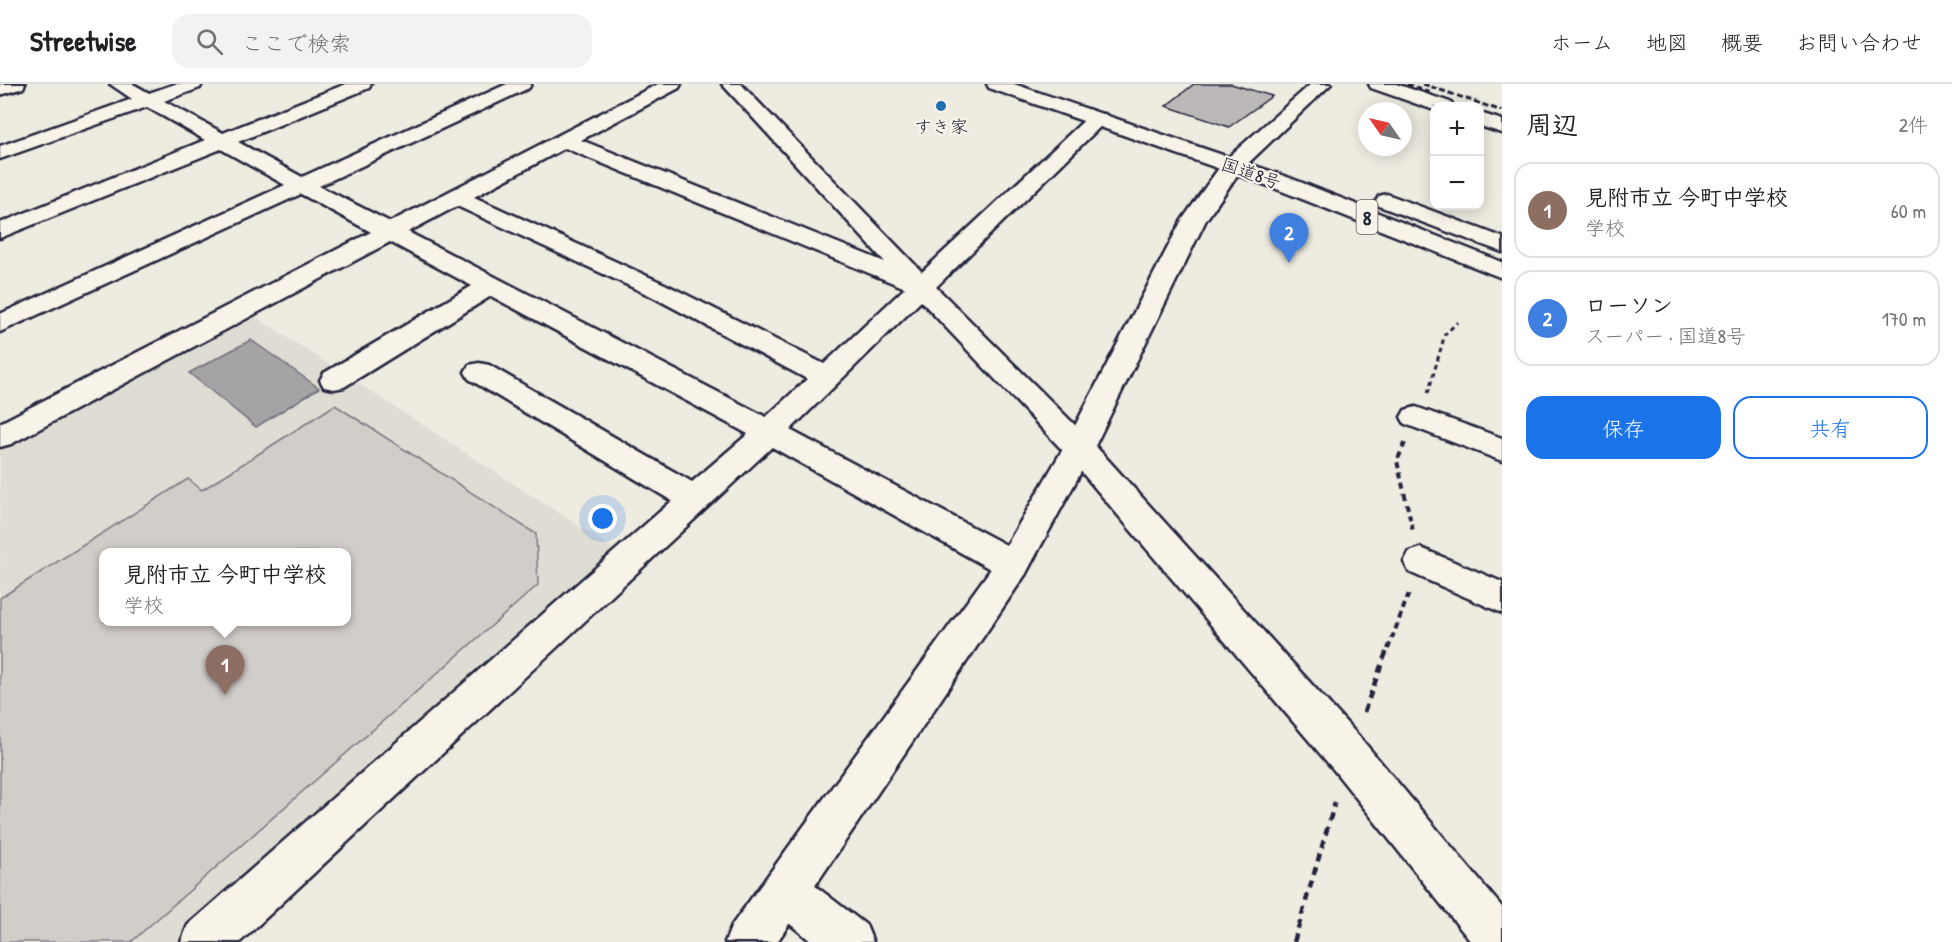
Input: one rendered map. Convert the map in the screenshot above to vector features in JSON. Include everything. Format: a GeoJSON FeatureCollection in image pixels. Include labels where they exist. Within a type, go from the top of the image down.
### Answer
{"type":"FeatureCollection","features":[{"type":"Feature","properties":{"kind":"main road"},"geometry":{"type":"LineString","coordinates":[[0,89],[16,84]]}},
{"type":"Feature","properties":{"kind":"main road"},"geometry":{"type":"LineString","coordinates":[[119,84],[303,186],[770,432],[1013,566]]}},
{"type":"Feature","properties":{"kind":"main road"},"geometry":{"type":"LineString","coordinates":[[0,153],[193,84]]}},
{"type":"Feature","properties":{"kind":"main road"},"geometry":{"type":"LineString","coordinates":[[0,231],[362,84]]}},
{"type":"Feature","properties":{"kind":"main road"},"geometry":{"type":"LineString","coordinates":[[0,324],[522,84]]}},
{"type":"Feature","properties":{"kind":"main road"},"geometry":{"type":"LineString","coordinates":[[0,436],[672,84]]}},
{"type":"Feature","properties":{"kind":"main road"},"geometry":{"type":"LineString","coordinates":[[731,84],[1079,448],[1348,755],[1501,942]]}},
{"type":"Feature","properties":{"kind":"main road","name":"国道8号"},"geometry":{"type":"LineString","coordinates":[[996,84],[1098,118],[1318,175]]}},
{"type":"Feature","properties":{"kind":"main road"},"geometry":{"type":"LineString","coordinates":[[749,942],[1013,566],[1079,448],[1194,220],[1239,153],[1322,84]]}},
{"type":"Feature","properties":{"kind":"main road"},"geometry":{"type":"LineString","coordinates":[[1378,84],[1431,102]]}},
{"type":"Feature","properties":{"kind":"main road"},"geometry":{"type":"LineString","coordinates":[[205,942],[770,432],[1098,118]]}},
{"type":"Feature","properties":{"kind":"main road"},"geometry":{"type":"LineString","coordinates":[[1484,121],[1502,127]]}},
{"type":"Feature","properties":{"kind":"main road"},"geometry":{"type":"LineString","coordinates":[[566,141],[922,286]]}},
{"type":"Feature","properties":{"kind":"main road","name":"国道8号"},"geometry":{"type":"LineString","coordinates":[[1239,153],[1282,183],[1502,271]]}},
{"type":"Feature","properties":{"kind":"main road","name":"8"},"geometry":{"type":"LineString","coordinates":[[1362,191],[1502,245]]}},
{"type":"Feature","properties":{"kind":"main road"},"geometry":{"type":"LineString","coordinates":[[458,198],[660,291],[827,377]]}},
{"type":"Feature","properties":{"kind":"main road"},"geometry":{"type":"LineString","coordinates":[[334,380],[491,285]]}},
{"type":"Feature","properties":{"kind":"main road"},"geometry":{"type":"LineString","coordinates":[[479,372],[695,499]]}},
{"type":"Feature","properties":{"kind":"main road"},"geometry":{"type":"LineString","coordinates":[[1416,417],[1502,450]]}},
{"type":"Feature","properties":{"kind":"main road"},"geometry":{"type":"LineString","coordinates":[[1421,562],[1502,598]]}},
{"type":"Feature","properties":{"kind":"main road"},"geometry":{"type":"LineString","coordinates":[[785,891],[849,942]]}},
{"type":"Feature","properties":{"kind":"path"},"geometry":{"type":"LineString","coordinates":[[1294,942],[1348,755],[1421,562],[1397,461],[1430,389],[1445,334],[1458,322]]}},
{"type":"Feature","properties":{"kind":"shaded area"},"geometry":{"type":"Polygon","coordinates":[[[254,316],[614,549],[175,942],[0,942],[0,449],[254,316]]]}},
{"type":"Feature","properties":{"kind":"shaded area"},"geometry":{"type":"Polygon","coordinates":[[[251,340],[319,388],[256,427],[189,373],[251,340]]]}},
{"type":"Feature","properties":{"kind":"shaded area"},"geometry":{"type":"Polygon","coordinates":[[[335,405],[536,534],[538,585],[131,942],[0,942],[0,598],[188,479],[202,490],[335,405]]]}},
{"type":"Feature","properties":{"kind":"building"},"geometry":{"type":"Polygon","coordinates":[[[1194,84],[1231,84],[1272,96],[1229,127],[1166,106],[1194,84]]]}},
{"type":"Feature","properties":{"kind":"railway"},"geometry":{"type":"LineString","coordinates":[[1407,84],[1430,92]]}},
{"type":"Feature","properties":{"kind":"railway"},"geometry":{"type":"LineString","coordinates":[[1423,84],[1502,111]]}},
{"type":"Feature","properties":{"kind":"place","name":"すき家"},"geometry":{"type":"Point","coordinates":[941,106]}},
{"type":"Feature","properties":{"kind":"place","name":"ローソン"},"geometry":{"type":"Point","coordinates":[1289,263]}},
{"type":"Feature","properties":{"kind":"place","name":"見附市立 今町中学校"},"geometry":{"type":"Point","coordinates":[225,695]}}]}
